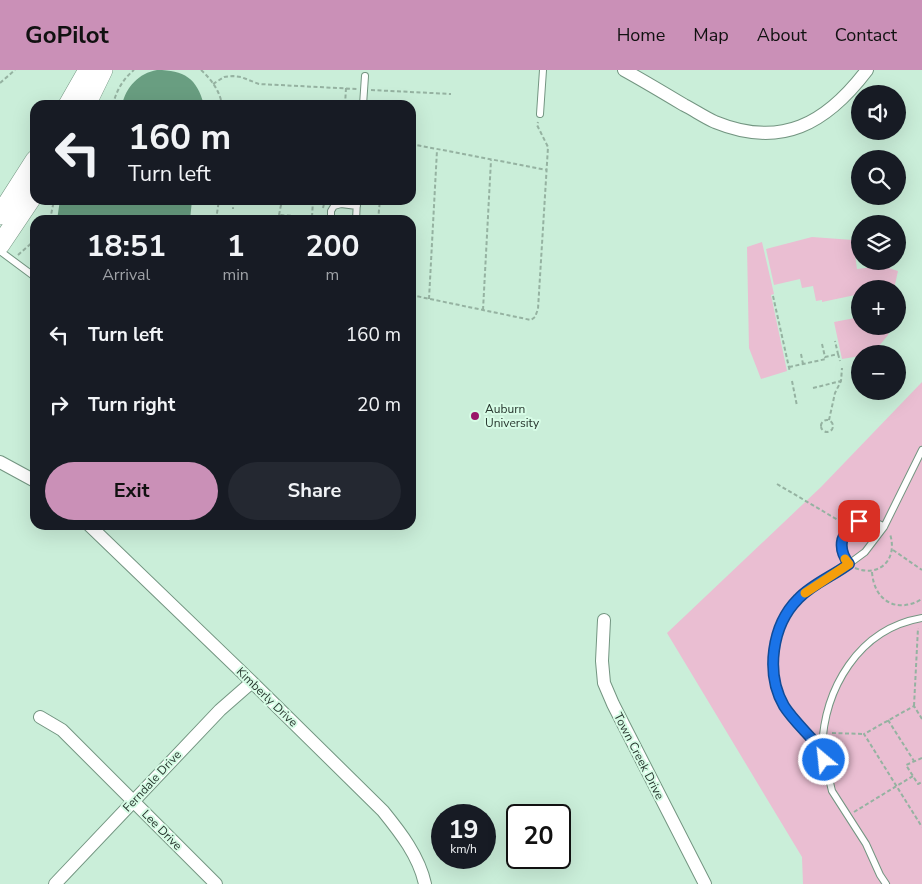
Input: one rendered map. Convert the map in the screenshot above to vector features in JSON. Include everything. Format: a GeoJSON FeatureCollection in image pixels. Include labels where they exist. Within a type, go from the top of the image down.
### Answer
{"type":"FeatureCollection","features":[{"type":"Feature","properties":{"kind":"main road"},"geometry":{"type":"LineString","coordinates":[[71,100],[88,70]]}},
{"type":"Feature","properties":{"kind":"main road"},"geometry":{"type":"LineString","coordinates":[[88,100],[103,70]]}},
{"type":"Feature","properties":{"kind":"main road"},"geometry":{"type":"LineString","coordinates":[[0,215],[30,168]]}},
{"type":"Feature","properties":{"kind":"main road"},"geometry":{"type":"LineString","coordinates":[[0,245],[30,200]]}},
{"type":"Feature","properties":{"kind":"street"},"geometry":{"type":"LineString","coordinates":[[624,70],[713,121],[735,129],[758,133],[782,132],[805,126],[837,104],[855,86],[867,70]]}},
{"type":"Feature","properties":{"kind":"street"},"geometry":{"type":"LineString","coordinates":[[0,462],[30,479]]}},
{"type":"Feature","properties":{"kind":"street","name":"Kimberly Drive"},"geometry":{"type":"LineString","coordinates":[[94,530],[383,811],[398,829],[410,849],[421,870],[425,884]]}},
{"type":"Feature","properties":{"kind":"street","name":"Town Creek Drive"},"geometry":{"type":"LineString","coordinates":[[604,620],[602,662],[604,682],[613,704],[705,884]]}},
{"type":"Feature","properties":{"kind":"street","name":"Ferndale Drive"},"geometry":{"type":"LineString","coordinates":[[56,884],[102,837],[132,801],[220,710],[252,682]]}},
{"type":"Feature","properties":{"kind":"street","name":"Lee Drive"},"geometry":{"type":"LineString","coordinates":[[40,717],[62,730],[216,884]]}},
{"type":"Feature","properties":{"kind":"lane"},"geometry":{"type":"LineString","coordinates":[[540,114],[543,70]]}},
{"type":"Feature","properties":{"kind":"lane"},"geometry":{"type":"LineString","coordinates":[[363,100],[365,76]]}},
{"type":"Feature","properties":{"kind":"lane"},"geometry":{"type":"LineString","coordinates":[[331,215],[334,206],[338,205]]}},
{"type":"Feature","properties":{"kind":"lane"},"geometry":{"type":"LineString","coordinates":[[0,251],[30,274]]}},
{"type":"Feature","properties":{"kind":"lane"},"geometry":{"type":"LineString","coordinates":[[822,749],[798,724],[784,705],[776,686],[773,668],[776,638],[788,610],[799,597],[865,552],[884,527],[922,450]]}},
{"type":"Feature","properties":{"kind":"lane"},"geometry":{"type":"LineString","coordinates":[[849,564],[841,548],[845,532],[850,526],[859,521],[868,520],[877,522],[884,527]]}},
{"type":"Feature","properties":{"kind":"lane"},"geometry":{"type":"LineString","coordinates":[[886,884],[866,844],[832,791],[822,749],[822,732],[828,703],[836,684],[850,663],[863,648],[877,637],[893,627],[920,618]]}},
{"type":"Feature","properties":{"kind":"path"},"geometry":{"type":"LineString","coordinates":[[0,84],[15,70]]}},
{"type":"Feature","properties":{"kind":"path"},"geometry":{"type":"LineString","coordinates":[[114,100],[126,76],[134,70]]}},
{"type":"Feature","properties":{"kind":"path"},"geometry":{"type":"LineString","coordinates":[[201,70],[209,78],[221,100]]}},
{"type":"Feature","properties":{"kind":"path"},"geometry":{"type":"LineString","coordinates":[[213,84],[224,77],[233,76],[259,84],[451,94]]}},
{"type":"Feature","properties":{"kind":"path"},"geometry":{"type":"LineString","coordinates":[[345,100],[346,88]]}},
{"type":"Feature","properties":{"kind":"path"},"geometry":{"type":"LineString","coordinates":[[416,296],[531,320],[535,316],[538,309],[548,147],[538,125],[540,114]]}},
{"type":"Feature","properties":{"kind":"path"},"geometry":{"type":"LineString","coordinates":[[416,145],[547,170]]}},
{"type":"Feature","properties":{"kind":"path"},"geometry":{"type":"LineString","coordinates":[[429,300],[437,150]]}},
{"type":"Feature","properties":{"kind":"path"},"geometry":{"type":"LineString","coordinates":[[483,310],[491,160]]}},
{"type":"Feature","properties":{"kind":"path"},"geometry":{"type":"LineString","coordinates":[[278,215],[281,205]]}},
{"type":"Feature","properties":{"kind":"path"},"geometry":{"type":"LineString","coordinates":[[17,257],[30,245]]}},
{"type":"Feature","properties":{"kind":"path"},"geometry":{"type":"LineString","coordinates":[[773,296],[790,372]]}},
{"type":"Feature","properties":{"kind":"path"},"geometry":{"type":"LineString","coordinates":[[835,341],[840,361]]}},
{"type":"Feature","properties":{"kind":"path"},"geometry":{"type":"LineString","coordinates":[[789,367],[826,360],[822,344]]}},
{"type":"Feature","properties":{"kind":"path"},"geometry":{"type":"LineString","coordinates":[[801,354],[803,364]]}},
{"type":"Feature","properties":{"kind":"path"},"geometry":{"type":"LineString","coordinates":[[825,357],[838,354]]}},
{"type":"Feature","properties":{"kind":"path"},"geometry":{"type":"LineString","coordinates":[[829,420],[835,393],[841,381],[842,368]]}},
{"type":"Feature","properties":{"kind":"path"},"geometry":{"type":"LineString","coordinates":[[792,381],[797,406]]}},
{"type":"Feature","properties":{"kind":"path"},"geometry":{"type":"LineString","coordinates":[[813,388],[841,381]]}},
{"type":"Feature","properties":{"kind":"path"},"geometry":{"type":"LineString","coordinates":[[824,420],[829,420],[833,423],[833,428],[829,432],[825,432],[821,425],[824,420]]}},
{"type":"Feature","properties":{"kind":"path"},"geometry":{"type":"LineString","coordinates":[[777,484],[831,517],[850,526]]}},
{"type":"Feature","properties":{"kind":"path"},"geometry":{"type":"LineString","coordinates":[[849,564],[856,569],[872,571],[886,564],[892,550],[892,542],[890,534],[884,527]]}},
{"type":"Feature","properties":{"kind":"path"},"geometry":{"type":"LineString","coordinates":[[892,550],[922,570]]}},
{"type":"Feature","properties":{"kind":"path"},"geometry":{"type":"LineString","coordinates":[[872,571],[875,589],[888,602],[902,607],[922,599]]}},
{"type":"Feature","properties":{"kind":"path"},"geometry":{"type":"LineString","coordinates":[[920,618],[914,706],[922,719]]}},
{"type":"Feature","properties":{"kind":"path"},"geometry":{"type":"LineString","coordinates":[[822,732],[864,734],[914,706]]}},
{"type":"Feature","properties":{"kind":"path"},"geometry":{"type":"LineString","coordinates":[[888,720],[914,761]]}},
{"type":"Feature","properties":{"kind":"path"},"geometry":{"type":"LineString","coordinates":[[864,734],[922,827]]}},
{"type":"Feature","properties":{"kind":"path"},"geometry":{"type":"LineString","coordinates":[[922,758],[906,765],[918,784],[922,782]]}},
{"type":"Feature","properties":{"kind":"path"},"geometry":{"type":"LineString","coordinates":[[848,816],[912,776]]}},
{"type":"Feature","properties":{"kind":"shaded area"},"geometry":{"type":"Polygon","coordinates":[[[166,70],[188,77],[198,88],[202,100],[123,100],[134,82],[150,72],[166,70]]]}},
{"type":"Feature","properties":{"kind":"shaded area"},"geometry":{"type":"Polygon","coordinates":[[[59,205],[192,205],[190,215],[58,215],[59,205]]]}},
{"type":"Feature","properties":{"kind":"shaded area"},"geometry":{"type":"Polygon","coordinates":[[[812,237],[851,240],[851,270],[898,271],[896,280],[851,280],[851,296],[822,302],[822,300],[816,301],[813,286],[802,288],[800,279],[774,285],[766,249],[812,237]]]}},
{"type":"Feature","properties":{"kind":"shaded area"},"geometry":{"type":"Polygon","coordinates":[[[762,242],[774,294],[771,295],[787,371],[761,379],[749,348],[747,247],[762,242]]]}},
{"type":"Feature","properties":{"kind":"shaded area"},"geometry":{"type":"Polygon","coordinates":[[[851,319],[851,335],[888,335],[880,345],[851,345],[851,358],[842,359],[834,322],[851,319]]]}},
{"type":"Feature","properties":{"kind":"shaded area"},"geometry":{"type":"Polygon","coordinates":[[[922,382],[922,884],[803,884],[802,857],[667,633],[821,487],[922,382]]]}},
{"type":"Feature","properties":{"kind":"slow traffic"},"geometry":{"type":"LineString","coordinates":[[805,593],[849,564],[845,559]]}},
{"type":"Feature","properties":{"kind":"place","name":"Auburn University"},"geometry":{"type":"Point","coordinates":[475,416]}},
{"type":"Feature","properties":{"kind":"route"},"geometry":{"type":"LineString","coordinates":[[824,760],[822,749],[798,724],[784,705],[776,686],[773,668],[776,638],[788,610],[799,597],[849,564],[841,548],[842,540],[845,532],[851,525],[859,521]]}}]}
